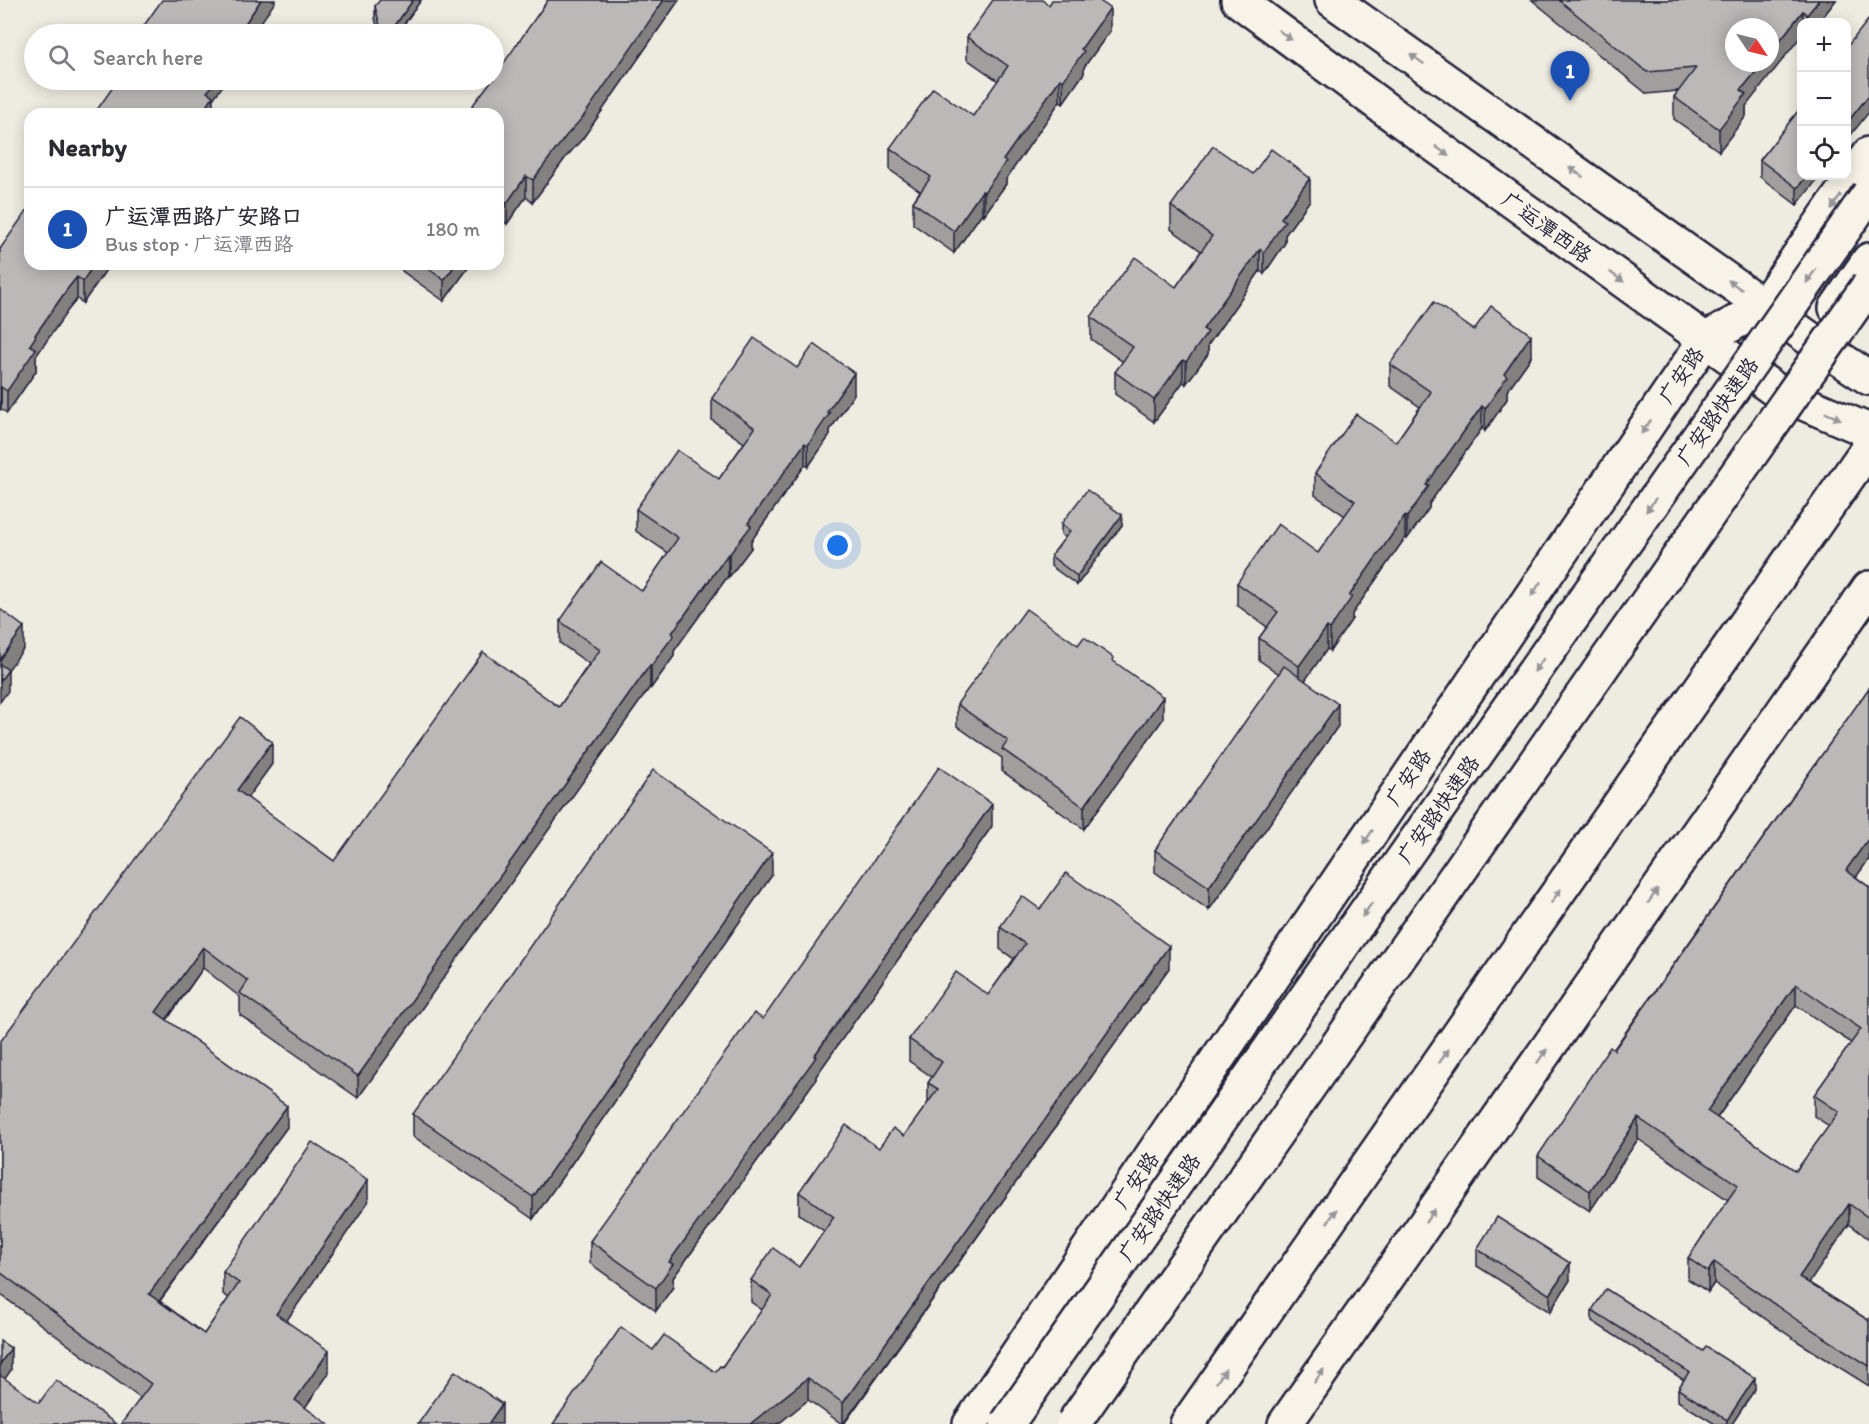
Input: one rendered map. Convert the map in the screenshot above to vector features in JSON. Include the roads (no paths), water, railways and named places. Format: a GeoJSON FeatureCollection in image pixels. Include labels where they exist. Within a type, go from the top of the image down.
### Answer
{"type":"FeatureCollection","features":[{"type":"Feature","properties":{"kind":"main road","name":"广运潭西路"},"geometry":{"type":"LineString","coordinates":[[1238,0],[1778,393],[1869,432]]}},
{"type":"Feature","properties":{"kind":"main road"},"geometry":{"type":"LineString","coordinates":[[1332,0],[1813,341],[1869,378]]}},
{"type":"Feature","properties":{"kind":"main road","name":"广安路"},"geometry":{"type":"LineString","coordinates":[[970,1424],[1705,340],[1764,306],[1869,154]]}},
{"type":"Feature","properties":{"kind":"main road","name":"广安路快速路"},"geometry":{"type":"LineString","coordinates":[[1007,1424],[1869,194]]}},
{"type":"Feature","properties":{"kind":"main road"},"geometry":{"type":"LineString","coordinates":[[1080,1424],[1869,260]]}},
{"type":"Feature","properties":{"kind":"main road"},"geometry":{"type":"LineString","coordinates":[[1073,1424],[1869,285]]}},
{"type":"Feature","properties":{"kind":"main road"},"geometry":{"type":"LineString","coordinates":[[1187,1424],[1869,447]]}},
{"type":"Feature","properties":{"kind":"main road"},"geometry":{"type":"LineString","coordinates":[[1285,1424],[1869,588]]}},
{"type":"Feature","properties":{"kind":"place","name":"广运潭西路广安路口"},"geometry":{"type":"Point","coordinates":[1570,101]}}]}
